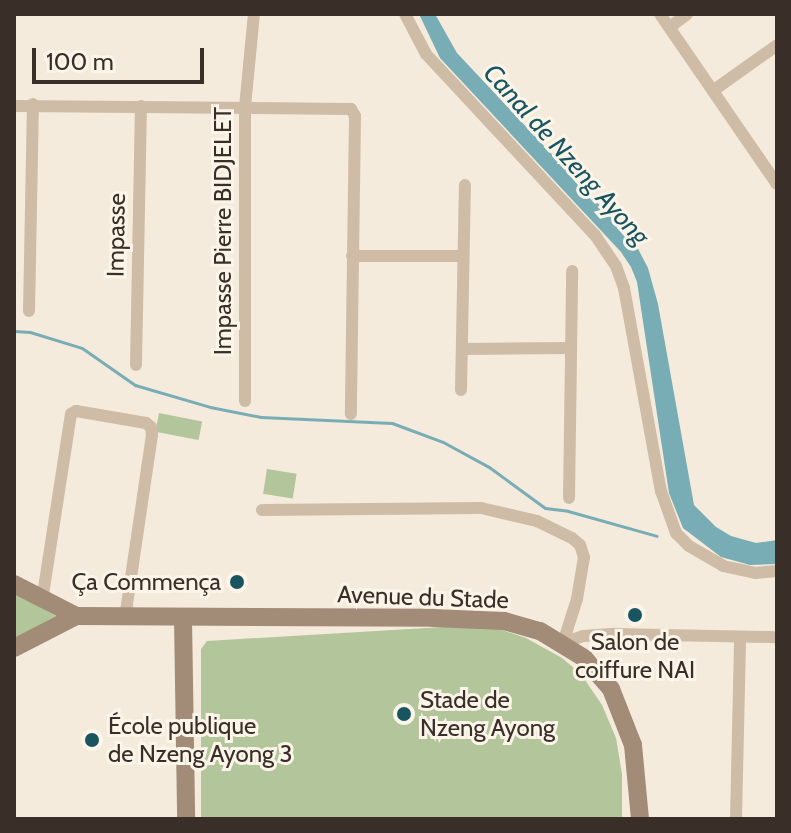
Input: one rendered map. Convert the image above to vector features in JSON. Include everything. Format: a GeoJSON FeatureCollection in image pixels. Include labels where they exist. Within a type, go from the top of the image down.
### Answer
{"type":"FeatureCollection","features":[{"type":"Feature","properties":{"kind":"main road"},"geometry":{"type":"LineString","coordinates":[[14,584],[76,616]]}},
{"type":"Feature","properties":{"kind":"main road","name":"Avenue du Stade"},"geometry":{"type":"LineString","coordinates":[[76,616],[504,621],[563,643],[602,676],[624,716],[637,765],[640,819]]}},
{"type":"Feature","properties":{"kind":"main road"},"geometry":{"type":"LineString","coordinates":[[14,648],[76,616]]}},
{"type":"Feature","properties":{"kind":"main road"},"geometry":{"type":"LineString","coordinates":[[183,618],[186,819]]}},
{"type":"Feature","properties":{"kind":"street","name":"Impasse Pierre BIDJELET"},"geometry":{"type":"LineString","coordinates":[[245,401],[245,107],[254,14]]}},
{"type":"Feature","properties":{"kind":"street"},"geometry":{"type":"LineString","coordinates":[[405,14],[426,54],[595,235],[616,266],[624,288],[661,491],[676,533],[700,554],[723,566],[755,573],[777,571]]}},
{"type":"Feature","properties":{"kind":"street"},"geometry":{"type":"LineString","coordinates":[[660,14],[777,184]]}},
{"type":"Feature","properties":{"kind":"street"},"geometry":{"type":"LineString","coordinates":[[670,27],[687,14]]}},
{"type":"Feature","properties":{"kind":"street"},"geometry":{"type":"LineString","coordinates":[[714,90],[777,45]]}},
{"type":"Feature","properties":{"kind":"street"},"geometry":{"type":"LineString","coordinates":[[29,311],[33,104]]}},
{"type":"Feature","properties":{"kind":"street"},"geometry":{"type":"LineString","coordinates":[[14,106],[351,109],[355,116],[351,414]]}},
{"type":"Feature","properties":{"kind":"street","name":"Impasse"},"geometry":{"type":"LineString","coordinates":[[136,365],[141,106]]}},
{"type":"Feature","properties":{"kind":"street"},"geometry":{"type":"LineString","coordinates":[[461,390],[465,185]]}},
{"type":"Feature","properties":{"kind":"street"},"geometry":{"type":"LineString","coordinates":[[352,256],[463,256]]}},
{"type":"Feature","properties":{"kind":"street"},"geometry":{"type":"LineString","coordinates":[[569,498],[572,271]]}},
{"type":"Feature","properties":{"kind":"street"},"geometry":{"type":"LineString","coordinates":[[462,349],[570,348]]}},
{"type":"Feature","properties":{"kind":"street"},"geometry":{"type":"LineString","coordinates":[[42,601],[71,414],[76,411],[146,423],[151,427],[152,435],[125,617]]}},
{"type":"Feature","properties":{"kind":"street"},"geometry":{"type":"LineString","coordinates":[[262,510],[481,508],[537,521],[572,538],[580,545],[584,557],[577,599],[563,643]]}},
{"type":"Feature","properties":{"kind":"street"},"geometry":{"type":"LineString","coordinates":[[563,643],[583,636],[614,634],[777,637]]}},
{"type":"Feature","properties":{"kind":"street"},"geometry":{"type":"LineString","coordinates":[[736,819],[740,637]]}},
{"type":"Feature","properties":{"kind":"green space"},"geometry":{"type":"Polygon","coordinates":[[[159,413],[202,421],[199,440],[155,432],[159,413]]]}},
{"type":"Feature","properties":{"kind":"green space"},"geometry":{"type":"Polygon","coordinates":[[[267,469],[297,474],[293,498],[263,494],[267,469]]]}},
{"type":"Feature","properties":{"kind":"green space"},"geometry":{"type":"Polygon","coordinates":[[[16,593],[59,618],[14,638],[16,593]]]}},
{"type":"Feature","properties":{"kind":"green space","name":"Stade de Nzeng Ayong"},"geometry":{"type":"Polygon","coordinates":[[[460,626],[499,629],[526,638],[562,658],[581,674],[602,705],[616,738],[622,774],[622,819],[201,819],[201,649],[207,641],[460,626]]]}},
{"type":"Feature","properties":{"kind":"water"},"geometry":{"type":"Polygon","coordinates":[[[419,14],[435,14],[457,53],[635,243],[648,268],[658,304],[694,505],[716,527],[731,536],[756,543],[777,540],[777,564],[750,565],[721,557],[683,528],[669,493],[637,282],[631,267],[621,252],[440,58],[419,14]]]}},
{"type":"Feature","properties":{"kind":"waterway"},"geometry":{"type":"LineString","coordinates":[[14,331],[30,332],[82,348],[135,385],[210,407],[261,417],[392,423],[443,442],[489,467],[545,508],[568,511],[657,536]]}},
{"type":"Feature","properties":{"kind":"place","name":"Ça Commença"},"geometry":{"type":"Point","coordinates":[237,582]}},
{"type":"Feature","properties":{"kind":"place","name":"Salon de coiffure NAI"},"geometry":{"type":"Point","coordinates":[635,615]}},
{"type":"Feature","properties":{"kind":"place","name":"Stade de Nzeng Ayong"},"geometry":{"type":"Point","coordinates":[404,714]}},
{"type":"Feature","properties":{"kind":"place","name":"École publique de Nzeng Ayong 3"},"geometry":{"type":"Point","coordinates":[92,740]}},
{"type":"Feature","properties":{"kind":"water label","name":"Canal de Nzeng Ayong"},"geometry":{"type":"Point","coordinates":[566,155]}}]}
